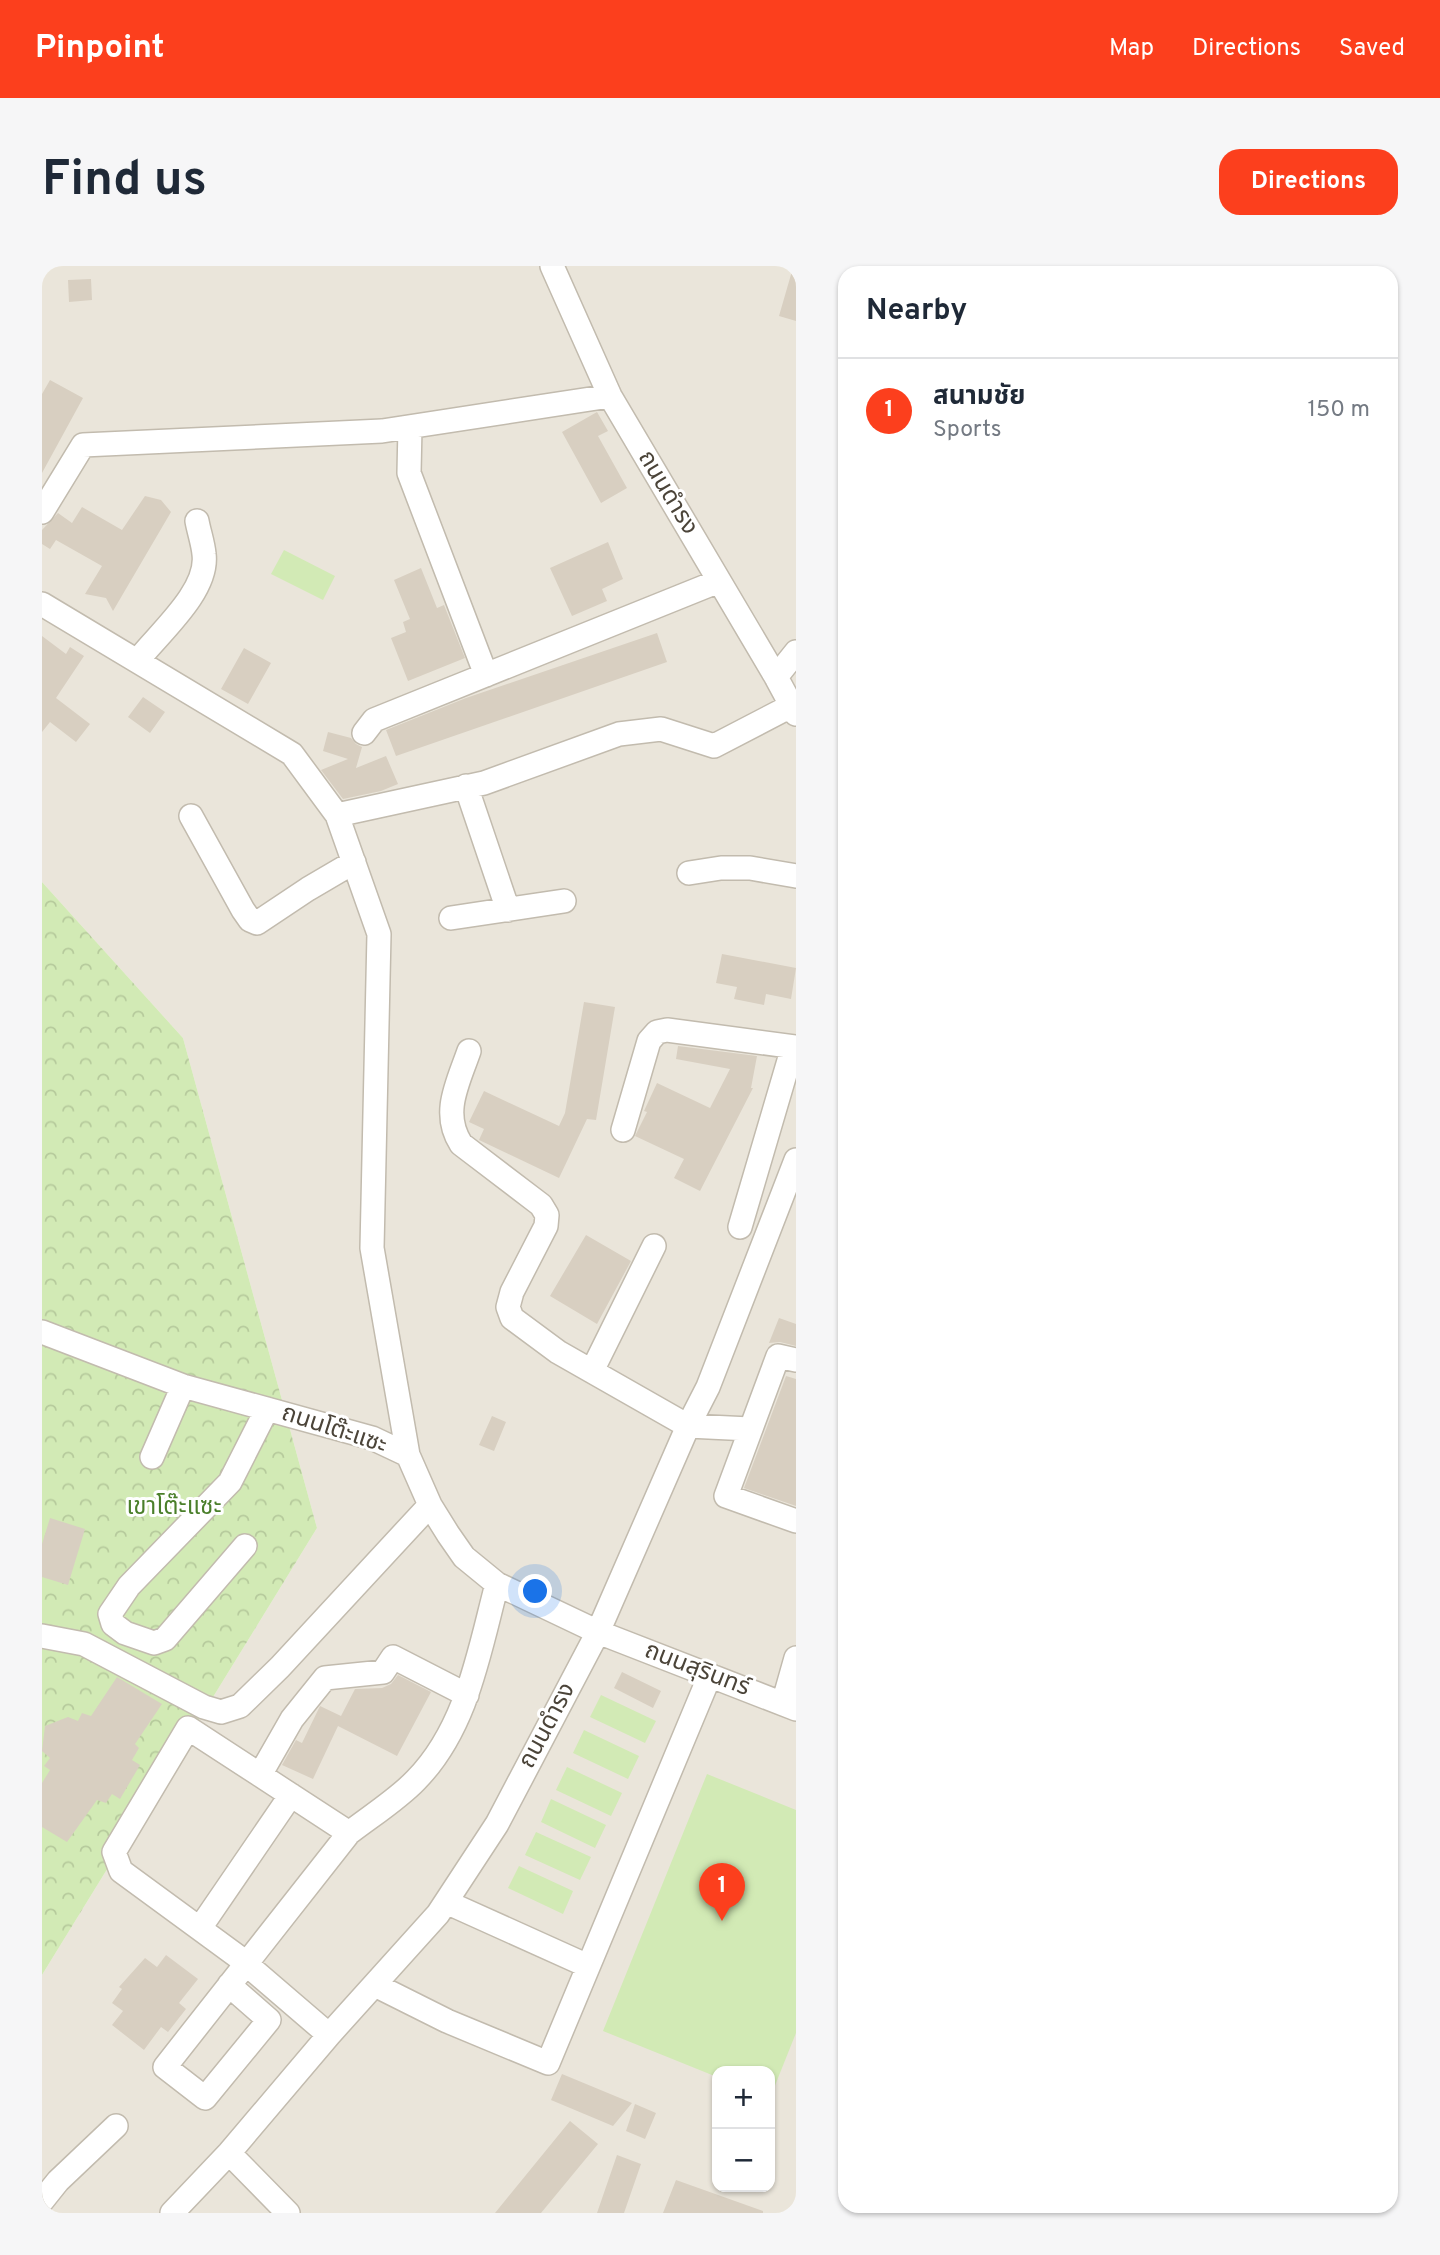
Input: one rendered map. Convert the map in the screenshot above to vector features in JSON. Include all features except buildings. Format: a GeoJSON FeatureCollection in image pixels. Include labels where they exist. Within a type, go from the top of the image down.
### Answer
{"type":"FeatureCollection","features":[{"type":"Feature","properties":{"kind":"street","name":"ถนนดำรง"},"geometry":{"type":"LineString","coordinates":[[552,266],[610,396],[794,710]]}},
{"type":"Feature","properties":{"kind":"street"},"geometry":{"type":"LineString","coordinates":[[42,512],[83,445],[383,431],[610,396]]}},
{"type":"Feature","properties":{"kind":"street"},"geometry":{"type":"LineString","coordinates":[[410,427],[409,473],[486,675]]}},
{"type":"Feature","properties":{"kind":"street"},"geometry":{"type":"LineString","coordinates":[[138,660],[198,584],[205,555],[197,521]]}},
{"type":"Feature","properties":{"kind":"street"},"geometry":{"type":"LineString","coordinates":[[364,733],[374,720],[719,581]]}},
{"type":"Feature","properties":{"kind":"street"},"geometry":{"type":"LineString","coordinates":[[42,604],[292,754],[337,815],[379,934],[372,1248],[408,1455]]}},
{"type":"Feature","properties":{"kind":"street"},"geometry":{"type":"LineString","coordinates":[[776,677],[796,652]]}},
{"type":"Feature","properties":{"kind":"street"},"geometry":{"type":"LineString","coordinates":[[337,815],[484,783],[619,734],[661,729],[714,746],[794,710]]}},
{"type":"Feature","properties":{"kind":"street"},"geometry":{"type":"LineString","coordinates":[[466,786],[508,910]]}},
{"type":"Feature","properties":{"kind":"street"},"geometry":{"type":"LineString","coordinates":[[191,816],[243,910],[250,920],[257,923],[307,889],[354,862]]}},
{"type":"Feature","properties":{"kind":"street"},"geometry":{"type":"LineString","coordinates":[[689,873],[721,868],[750,868],[796,876]]}},
{"type":"Feature","properties":{"kind":"street"},"geometry":{"type":"LineString","coordinates":[[451,918],[564,901]]}},
{"type":"Feature","properties":{"kind":"street"},"geometry":{"type":"LineString","coordinates":[[623,1130],[649,1041],[657,1032],[667,1030],[795,1047],[740,1227]]}},
{"type":"Feature","properties":{"kind":"street"},"geometry":{"type":"LineString","coordinates":[[469,1051],[454,1095],[451,1119],[454,1132],[461,1144],[541,1205],[547,1215],[545,1226],[512,1292],[508,1307],[512,1318],[558,1352],[688,1426],[750,1429]]}},
{"type":"Feature","properties":{"kind":"street","name":"ถนนดำรง"},"geometry":{"type":"LineString","coordinates":[[172,2213],[229,2153],[438,1913],[496,1824],[598,1632],[688,1426],[708,1387],[796,1160]]}},
{"type":"Feature","properties":{"kind":"street"},"geometry":{"type":"LineString","coordinates":[[592,1371],[654,1247]]}},
{"type":"Feature","properties":{"kind":"street","name":"ถนนโต๊ะแซะ"},"geometry":{"type":"LineString","coordinates":[[42,1332],[183,1386],[372,1438],[408,1455],[430,1504],[464,1557],[497,1584],[598,1632]]}},
{"type":"Feature","properties":{"kind":"street"},"geometry":{"type":"LineString","coordinates":[[796,1360],[778,1356],[726,1496],[796,1521]]}},
{"type":"Feature","properties":{"kind":"street"},"geometry":{"type":"LineString","coordinates":[[152,1457],[183,1386]]}},
{"type":"Feature","properties":{"kind":"street"},"geometry":{"type":"LineString","coordinates":[[245,1546],[165,1639],[154,1643],[125,1633],[113,1624],[110,1614],[130,1586],[230,1482],[267,1409]]}},
{"type":"Feature","properties":{"kind":"street"},"geometry":{"type":"LineString","coordinates":[[42,1636],[84,1644],[204,1707],[221,1712],[240,1706],[280,1667],[430,1504]]}},
{"type":"Feature","properties":{"kind":"street"},"geometry":{"type":"LineString","coordinates":[[229,1985],[269,2020],[205,2098],[165,2067],[245,1963],[349,1833],[416,1780],[446,1740],[467,1695],[497,1584]]}},
{"type":"Feature","properties":{"kind":"street","name":"ถนนสุรินทร์"},"geometry":{"type":"LineString","coordinates":[[598,1632],[790,1707]]}},
{"type":"Feature","properties":{"kind":"street"},"geometry":{"type":"LineString","coordinates":[[260,1775],[292,1719],[325,1678],[383,1672],[393,1657],[467,1695]]}},
{"type":"Feature","properties":{"kind":"street"},"geometry":{"type":"LineString","coordinates":[[790,1707],[796,1658]]}},
{"type":"Feature","properties":{"kind":"street"},"geometry":{"type":"LineString","coordinates":[[375,1985],[447,2021],[548,2063],[710,1675]]}},
{"type":"Feature","properties":{"kind":"street"},"geometry":{"type":"LineString","coordinates":[[329,2035],[245,1963],[121,1871],[114,1852],[188,1728],[349,1833]]}},
{"type":"Feature","properties":{"kind":"street"},"geometry":{"type":"LineString","coordinates":[[200,1928],[291,1795]]}},
{"type":"Feature","properties":{"kind":"street"},"geometry":{"type":"LineString","coordinates":[[446,1902],[588,1966]]}},
{"type":"Feature","properties":{"kind":"street"},"geometry":{"type":"LineString","coordinates":[[42,2201],[58,2181],[116,2126]]}},
{"type":"Feature","properties":{"kind":"street"},"geometry":{"type":"LineString","coordinates":[[229,2153],[288,2213]]}},
{"type":"Feature","properties":{"kind":"shaded area"},"geometry":{"type":"Polygon","coordinates":[[[42,266],[796,266],[796,2213],[42,2213],[42,1975],[317,1528],[183,1038],[42,882],[42,266]]]}},
{"type":"Feature","properties":{"kind":"green space"},"geometry":{"type":"Polygon","coordinates":[[[284,550],[335,576],[323,600],[271,574],[284,550]]]}},
{"type":"Feature","properties":{"kind":"green space","name":"เขาโต๊ะแซะ"},"geometry":{"type":"Polygon","coordinates":[[[42,882],[183,1038],[317,1528],[42,1975],[42,882]]]}},
{"type":"Feature","properties":{"kind":"green space"},"geometry":{"type":"Polygon","coordinates":[[[601,1695],[656,1721],[645,1743],[590,1717],[601,1695]]]}},
{"type":"Feature","properties":{"kind":"green space"},"geometry":{"type":"Polygon","coordinates":[[[584,1730],[639,1756],[628,1779],[573,1753],[584,1730]]]}},
{"type":"Feature","properties":{"kind":"green space"},"geometry":{"type":"Polygon","coordinates":[[[567,1767],[622,1793],[611,1816],[556,1790],[567,1767]]]}},
{"type":"Feature","properties":{"kind":"green space"},"geometry":{"type":"Polygon","coordinates":[[[707,1774],[796,1810],[796,2033],[775,2086],[775,2066],[712,2066],[712,2075],[603,2031],[707,1774]]]}},
{"type":"Feature","properties":{"kind":"green space"},"geometry":{"type":"Polygon","coordinates":[[[551,1799],[606,1825],[595,1848],[541,1822],[551,1799]]]}},
{"type":"Feature","properties":{"kind":"green space"},"geometry":{"type":"Polygon","coordinates":[[[536,1832],[591,1857],[580,1880],[525,1855],[536,1832]]]}},
{"type":"Feature","properties":{"kind":"green space"},"geometry":{"type":"Polygon","coordinates":[[[519,1866],[573,1891],[563,1914],[508,1888],[519,1866]]]}},
{"type":"Feature","properties":{"kind":"place","name":"สนามชัย"},"geometry":{"type":"Point","coordinates":[722,1921]}}]}
